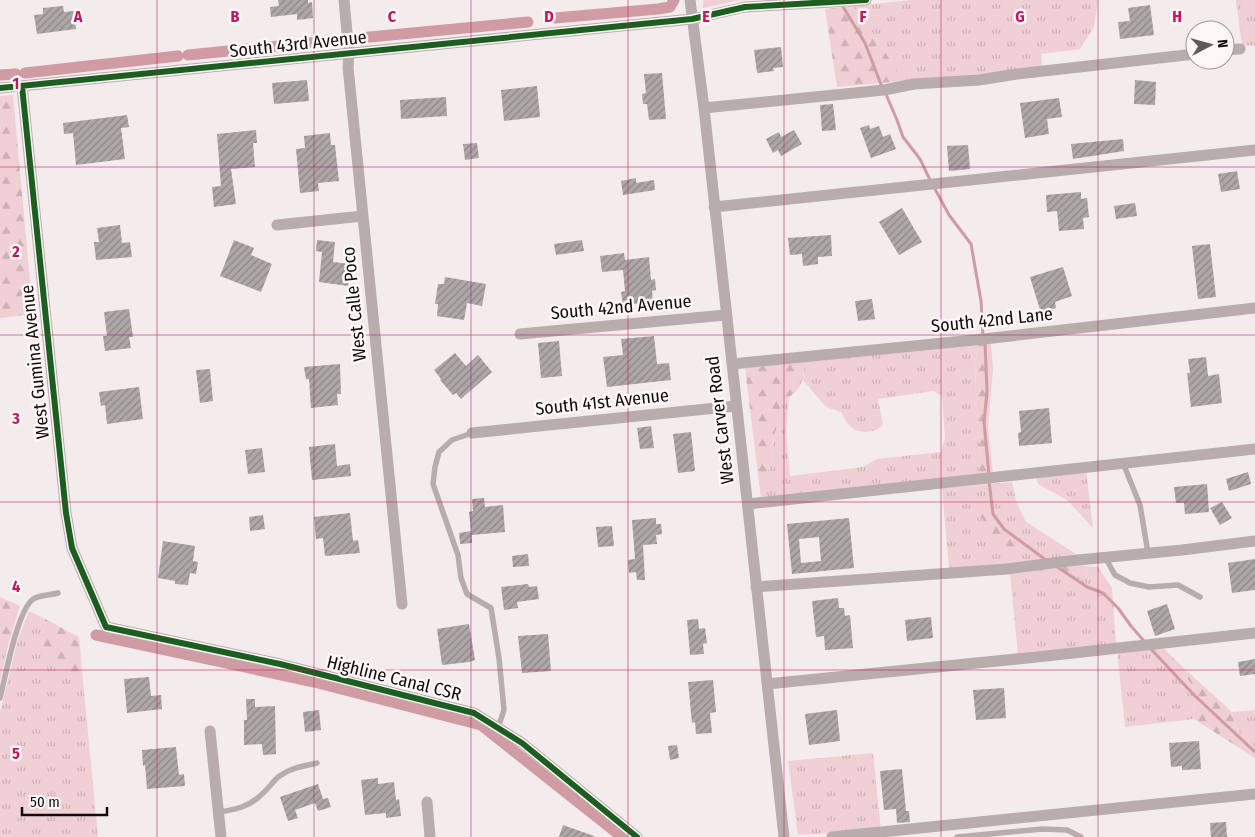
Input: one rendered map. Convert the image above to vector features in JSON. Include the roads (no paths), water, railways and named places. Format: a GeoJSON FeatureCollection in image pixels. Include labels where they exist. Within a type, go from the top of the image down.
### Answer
{"type":"FeatureCollection","features":[{"type":"Feature","properties":{"kind":"street","name":"West Calle Poco"},"geometry":{"type":"LineString","coordinates":[[344,0],[350,54],[348,67],[402,604]]}},
{"type":"Feature","properties":{"kind":"street","name":"West Carver Road"},"geometry":{"type":"LineString","coordinates":[[690,0],[704,108],[784,837]]}},
{"type":"Feature","properties":{"kind":"street","name":"South 43rd Avenue"},"geometry":{"type":"LineString","coordinates":[[0,88],[692,19],[745,6],[866,0]]}},
{"type":"Feature","properties":{"kind":"street"},"geometry":{"type":"LineString","coordinates":[[1235,49],[1240,48]]}},
{"type":"Feature","properties":{"kind":"street"},"geometry":{"type":"LineString","coordinates":[[704,108],[884,90],[914,84],[979,80],[1185,55]]}},
{"type":"Feature","properties":{"kind":"street","name":"West Gumina Avenue"},"geometry":{"type":"LineString","coordinates":[[22,86],[66,514],[72,548],[106,627]]}},
{"type":"Feature","properties":{"kind":"street"},"geometry":{"type":"LineString","coordinates":[[714,207],[1255,150]]}},
{"type":"Feature","properties":{"kind":"street"},"geometry":{"type":"LineString","coordinates":[[277,225],[363,216]]}},
{"type":"Feature","properties":{"kind":"street","name":"South 42nd Lane"},"geometry":{"type":"LineString","coordinates":[[732,364],[984,339],[1255,308]]}},
{"type":"Feature","properties":{"kind":"street","name":"South 42nd Avenue"},"geometry":{"type":"LineString","coordinates":[[520,334],[726,314]]}},
{"type":"Feature","properties":{"kind":"street","name":"South 41st Avenue"},"geometry":{"type":"LineString","coordinates":[[472,433],[736,406]]}},
{"type":"Feature","properties":{"kind":"street"},"geometry":{"type":"LineString","coordinates":[[748,504],[1255,450]]}},
{"type":"Feature","properties":{"kind":"street"},"geometry":{"type":"LineString","coordinates":[[756,588],[1007,569],[1255,541]]}},
{"type":"Feature","properties":{"kind":"street","name":"Highline Canal CSR"},"geometry":{"type":"LineString","coordinates":[[106,627],[280,664],[474,713],[522,743],[637,837]]}},
{"type":"Feature","properties":{"kind":"street"},"geometry":{"type":"LineString","coordinates":[[767,684],[1255,633]]}},
{"type":"Feature","properties":{"kind":"street"},"geometry":{"type":"LineString","coordinates":[[210,731],[221,837]]}},
{"type":"Feature","properties":{"kind":"street"},"geometry":{"type":"LineString","coordinates":[[832,837],[1255,794]]}},
{"type":"Feature","properties":{"kind":"street"},"geometry":{"type":"LineString","coordinates":[[427,802],[430,837]]}},
{"type":"Feature","properties":{"kind":"lane"},"geometry":{"type":"LineString","coordinates":[[472,433],[452,440],[439,452],[433,484],[458,555],[461,578],[467,594],[491,608],[499,658],[504,710],[498,728]]}},
{"type":"Feature","properties":{"kind":"lane"},"geometry":{"type":"LineString","coordinates":[[1123,463],[1140,505],[1148,554]]}},
{"type":"Feature","properties":{"kind":"lane"},"geometry":{"type":"LineString","coordinates":[[1105,557],[1115,575],[1130,583],[1149,586],[1178,585],[1200,597]]}},
{"type":"Feature","properties":{"kind":"lane"},"geometry":{"type":"LineString","coordinates":[[0,698],[17,629],[28,604],[34,598],[58,593]]}},
{"type":"Feature","properties":{"kind":"lane"},"geometry":{"type":"LineString","coordinates":[[218,812],[235,810],[247,805],[260,796],[278,777],[297,767],[317,763]]}},
{"type":"Feature","properties":{"kind":"lane"},"geometry":{"type":"LineString","coordinates":[[957,837],[1042,829],[1067,830],[1081,837]]}},
{"type":"Feature","properties":{"kind":"waterway"},"geometry":{"type":"LineString","coordinates":[[555,18],[658,9],[670,7],[674,0]]}},
{"type":"Feature","properties":{"kind":"waterway"},"geometry":{"type":"LineString","coordinates":[[842,5],[865,43],[882,87]]}},
{"type":"Feature","properties":{"kind":"waterway"},"geometry":{"type":"LineString","coordinates":[[359,38],[528,22]]}},
{"type":"Feature","properties":{"kind":"waterway"},"geometry":{"type":"LineString","coordinates":[[188,55],[339,40]]}},
{"type":"Feature","properties":{"kind":"waterway"},"geometry":{"type":"LineString","coordinates":[[25,73],[178,56]]}},
{"type":"Feature","properties":{"kind":"waterway"},"geometry":{"type":"LineString","coordinates":[[0,75],[16,74]]}},
{"type":"Feature","properties":{"kind":"waterway"},"geometry":{"type":"LineString","coordinates":[[885,92],[903,137],[920,159],[931,182]]}},
{"type":"Feature","properties":{"kind":"waterway"},"geometry":{"type":"LineString","coordinates":[[934,187],[949,215],[971,244],[981,301],[983,336]]}},
{"type":"Feature","properties":{"kind":"waterway"},"geometry":{"type":"LineString","coordinates":[[985,342],[987,392],[984,422],[989,475]]}},
{"type":"Feature","properties":{"kind":"waterway"},"geometry":{"type":"LineString","coordinates":[[989,481],[993,514],[1004,529],[1046,560]]}},
{"type":"Feature","properties":{"kind":"waterway"},"geometry":{"type":"LineString","coordinates":[[1056,566],[1087,587],[1103,593],[1118,608],[1144,641]]}},
{"type":"Feature","properties":{"kind":"waterway"},"geometry":{"type":"LineString","coordinates":[[96,635],[314,682],[481,725],[622,837]]}},
{"type":"Feature","properties":{"kind":"waterway"},"geometry":{"type":"LineString","coordinates":[[1150,648],[1194,695],[1255,752]]}}]}
